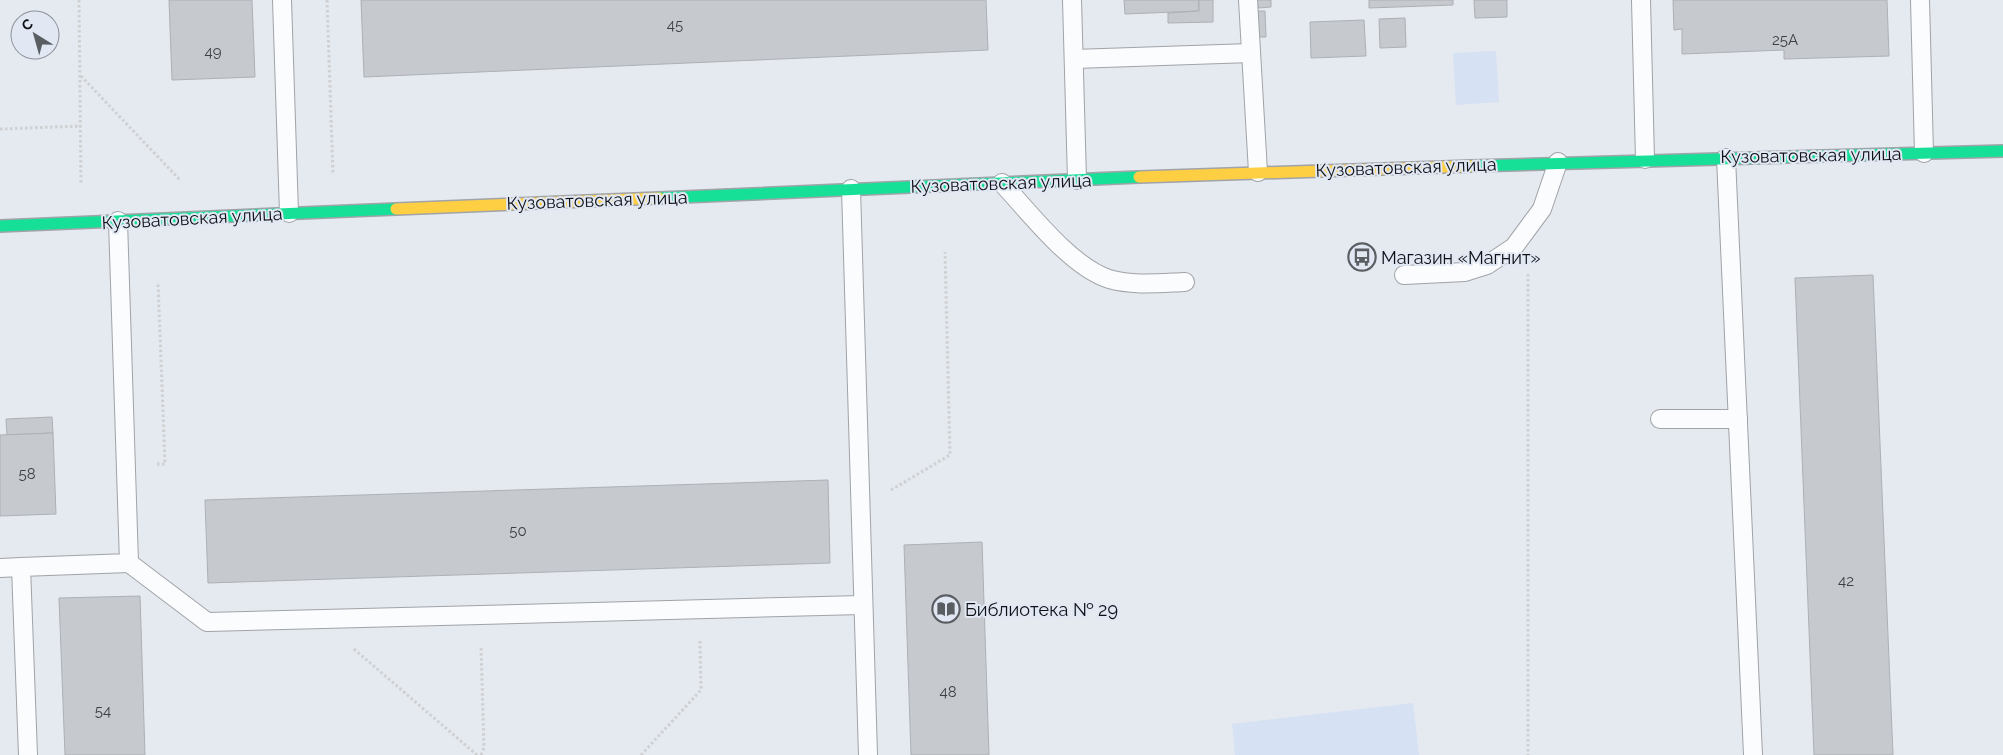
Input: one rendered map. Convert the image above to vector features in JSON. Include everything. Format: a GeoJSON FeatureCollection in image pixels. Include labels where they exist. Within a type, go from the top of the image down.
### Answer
{"type":"FeatureCollection","features":[{"type":"Feature","properties":{"kind":"street","name":"Кузоватовская улица"},"geometry":{"type":"LineString","coordinates":[[0,226],[1258,172],[1645,159],[2003,151]]}},
{"type":"Feature","properties":{"kind":"lane"},"geometry":{"type":"LineString","coordinates":[[282,0],[289,213]]}},
{"type":"Feature","properties":{"kind":"lane"},"geometry":{"type":"LineString","coordinates":[[1072,0],[1077,180]]}},
{"type":"Feature","properties":{"kind":"lane"},"geometry":{"type":"LineString","coordinates":[[1248,0],[1258,172]]}},
{"type":"Feature","properties":{"kind":"lane"},"geometry":{"type":"LineString","coordinates":[[1641,0],[1645,159]]}},
{"type":"Feature","properties":{"kind":"lane"},"geometry":{"type":"LineString","coordinates":[[1920,0],[1924,153]]}},
{"type":"Feature","properties":{"kind":"lane"},"geometry":{"type":"LineString","coordinates":[[1074,59],[1251,53]]}},
{"type":"Feature","properties":{"kind":"lane"},"geometry":{"type":"LineString","coordinates":[[1726,158],[1753,755]]}},
{"type":"Feature","properties":{"kind":"lane"},"geometry":{"type":"LineString","coordinates":[[1404,275],[1465,272],[1487,266],[1514,247],[1542,209],[1558,162]]}},
{"type":"Feature","properties":{"kind":"lane"},"geometry":{"type":"LineString","coordinates":[[1002,183],[1062,247],[1098,275],[1123,282],[1185,282]]}},
{"type":"Feature","properties":{"kind":"lane"},"geometry":{"type":"LineString","coordinates":[[852,189],[862,606],[868,755]]}},
{"type":"Feature","properties":{"kind":"lane"},"geometry":{"type":"LineString","coordinates":[[118,221],[129,562]]}},
{"type":"Feature","properties":{"kind":"lane"},"geometry":{"type":"LineString","coordinates":[[1660,419],[1738,419]]}},
{"type":"Feature","properties":{"kind":"lane"},"geometry":{"type":"LineString","coordinates":[[0,568],[129,562],[207,622],[862,606]]}},
{"type":"Feature","properties":{"kind":"lane"},"geometry":{"type":"LineString","coordinates":[[21,567],[28,755]]}},
{"type":"Feature","properties":{"kind":"path"},"geometry":{"type":"LineString","coordinates":[[79,0],[81,184]]}},
{"type":"Feature","properties":{"kind":"path"},"geometry":{"type":"LineString","coordinates":[[327,0],[333,175]]}},
{"type":"Feature","properties":{"kind":"path"},"geometry":{"type":"LineString","coordinates":[[80,76],[181,180]]}},
{"type":"Feature","properties":{"kind":"path"},"geometry":{"type":"LineString","coordinates":[[0,129],[81,126]]}},
{"type":"Feature","properties":{"kind":"path"},"geometry":{"type":"LineString","coordinates":[[1528,228],[1528,755]]}},
{"type":"Feature","properties":{"kind":"path"},"geometry":{"type":"LineString","coordinates":[[884,494],[950,455],[945,252]]}},
{"type":"Feature","properties":{"kind":"path"},"geometry":{"type":"LineString","coordinates":[[125,466],[165,464],[158,282]]}},
{"type":"Feature","properties":{"kind":"path"},"geometry":{"type":"LineString","coordinates":[[641,755],[701,690],[699,610]]}},
{"type":"Feature","properties":{"kind":"path"},"geometry":{"type":"LineString","coordinates":[[320,620],[479,755],[484,748],[480,616]]}},
{"type":"Feature","properties":{"kind":"shaded area"},"geometry":{"type":"Polygon","coordinates":[[[1496,51],[1499,102],[1456,105],[1453,53],[1496,51]]]}},
{"type":"Feature","properties":{"kind":"shaded area"},"geometry":{"type":"Polygon","coordinates":[[[1413,703],[1419,755],[1235,755],[1232,724],[1413,703]]]}},
{"type":"Feature","properties":{"kind":"building"},"geometry":{"type":"Polygon","coordinates":[[[169,0],[252,0],[255,77],[172,80],[169,0]]]}},
{"type":"Feature","properties":{"kind":"building"},"geometry":{"type":"Polygon","coordinates":[[[361,0],[986,0],[988,50],[364,77],[361,0]]]}},
{"type":"Feature","properties":{"kind":"building"},"geometry":{"type":"Polygon","coordinates":[[[1124,0],[1199,0],[1199,11],[1125,14],[1124,0]]]}},
{"type":"Feature","properties":{"kind":"building"},"geometry":{"type":"Polygon","coordinates":[[[1199,0],[1213,0],[1213,22],[1168,23],[1168,13],[1199,11],[1199,0]]]}},
{"type":"Feature","properties":{"kind":"building"},"geometry":{"type":"Polygon","coordinates":[[[1255,0],[1271,0],[1271,7],[1259,8],[1255,0]]]}},
{"type":"Feature","properties":{"kind":"building"},"geometry":{"type":"Polygon","coordinates":[[[1369,0],[1453,0],[1453,5],[1369,8],[1369,0]]]}},
{"type":"Feature","properties":{"kind":"building"},"geometry":{"type":"Polygon","coordinates":[[[1474,0],[1507,0],[1507,17],[1475,18],[1474,0]]]}},
{"type":"Feature","properties":{"kind":"building"},"geometry":{"type":"Polygon","coordinates":[[[1673,0],[1887,0],[1889,56],[1784,59],[1784,50],[1682,54],[1682,29],[1674,30],[1673,0]]]}},
{"type":"Feature","properties":{"kind":"building"},"geometry":{"type":"Polygon","coordinates":[[[1256,11],[1265,11],[1266,37],[1257,37],[1256,11]]]}},
{"type":"Feature","properties":{"kind":"building"},"geometry":{"type":"Polygon","coordinates":[[[1405,18],[1406,47],[1380,48],[1379,19],[1405,18]]]}},
{"type":"Feature","properties":{"kind":"building"},"geometry":{"type":"Polygon","coordinates":[[[1364,20],[1366,56],[1311,58],[1310,22],[1364,20]]]}},
{"type":"Feature","properties":{"kind":"building"},"geometry":{"type":"Polygon","coordinates":[[[1873,275],[1893,755],[1814,755],[1795,278],[1873,275]]]}},
{"type":"Feature","properties":{"kind":"building"},"geometry":{"type":"Polygon","coordinates":[[[52,417],[53,433],[7,435],[6,419],[52,417]]]}},
{"type":"Feature","properties":{"kind":"building"},"geometry":{"type":"Polygon","coordinates":[[[53,433],[56,514],[0,516],[0,435],[53,433]]]}},
{"type":"Feature","properties":{"kind":"building"},"geometry":{"type":"Polygon","coordinates":[[[828,480],[830,563],[208,583],[205,500],[828,480]]]}},
{"type":"Feature","properties":{"kind":"building"},"geometry":{"type":"Polygon","coordinates":[[[982,542],[989,755],[911,755],[904,545],[982,542]]]}},
{"type":"Feature","properties":{"kind":"building"},"geometry":{"type":"Polygon","coordinates":[[[140,596],[145,755],[65,755],[59,598],[140,596]]]}},
{"type":"Feature","properties":{"kind":"traffic: fast"},"geometry":{"type":"LineString","coordinates":[[1472,166],[2003,151]]}},
{"type":"Feature","properties":{"kind":"traffic: fast"},"geometry":{"type":"LineString","coordinates":[[659,198],[1139,177]]}},
{"type":"Feature","properties":{"kind":"traffic: fast"},"geometry":{"type":"LineString","coordinates":[[0,226],[396,209]]}},
{"type":"Feature","properties":{"kind":"traffic: slow"},"geometry":{"type":"LineString","coordinates":[[1139,177],[1472,166]]}},
{"type":"Feature","properties":{"kind":"traffic: slow"},"geometry":{"type":"LineString","coordinates":[[396,209],[659,198]]}},
{"type":"Feature","properties":{"kind":"place","name":"Магазин «Магнит»"},"geometry":{"type":"Point","coordinates":[1362,257]}},
{"type":"Feature","properties":{"kind":"place","name":"Библиотека № 29"},"geometry":{"type":"Point","coordinates":[946,609]}}]}
